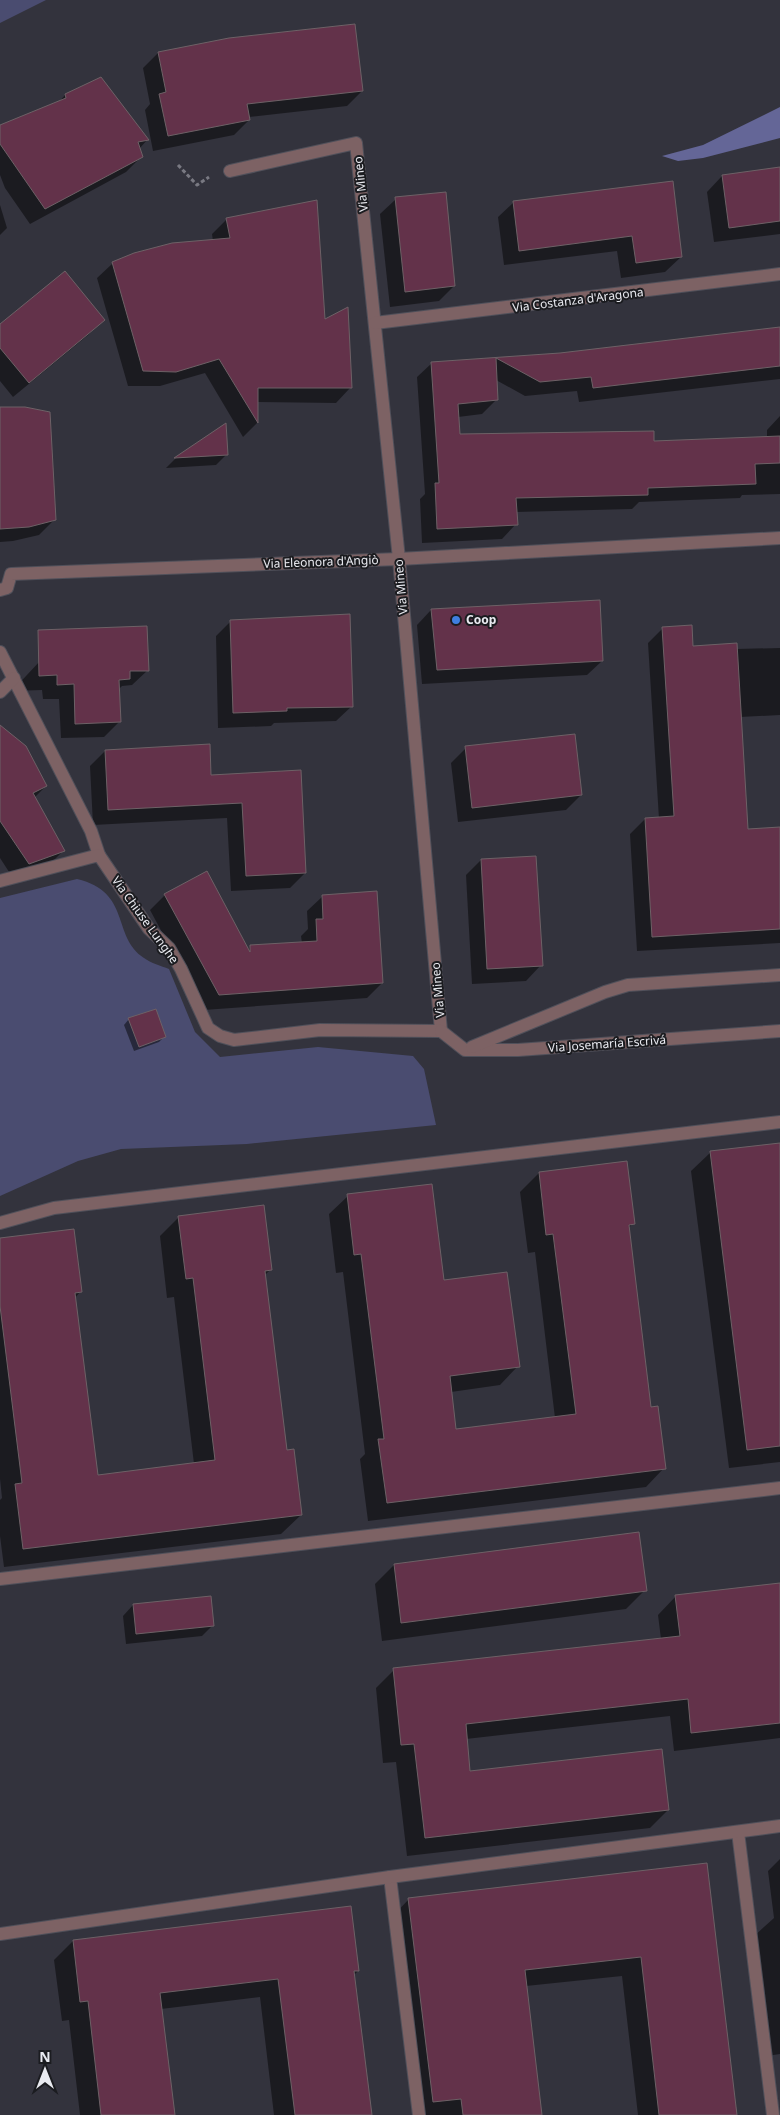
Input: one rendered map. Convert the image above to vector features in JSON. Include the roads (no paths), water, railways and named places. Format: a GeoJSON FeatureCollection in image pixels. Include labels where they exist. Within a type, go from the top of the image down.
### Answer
{"type":"FeatureCollection","features":[{"type":"Feature","properties":{"kind":"street","name":"Via Mineo"},"geometry":{"type":"LineString","coordinates":[[230,171],[356,143],[399,559],[441,1031]]}},
{"type":"Feature","properties":{"kind":"street","name":"Via Costanza d'Aragona"},"geometry":{"type":"LineString","coordinates":[[375,323],[780,274]]}},
{"type":"Feature","properties":{"kind":"street","name":"Via Eleonora d'Angiò"},"geometry":{"type":"LineString","coordinates":[[0,590],[7,588],[11,574],[399,559],[780,538]]}},
{"type":"Feature","properties":{"kind":"street","name":"Via Chiuse Lunghe"},"geometry":{"type":"LineString","coordinates":[[0,652],[91,831],[99,855],[149,929],[169,948],[181,969],[208,1028],[220,1036],[234,1040],[320,1030],[441,1031]]}},
{"type":"Feature","properties":{"kind":"street"},"geometry":{"type":"LineString","coordinates":[[0,692],[14,678]]}},
{"type":"Feature","properties":{"kind":"street"},"geometry":{"type":"LineString","coordinates":[[0,881],[99,855]]}},
{"type":"Feature","properties":{"kind":"street"},"geometry":{"type":"LineString","coordinates":[[441,1031],[466,1050],[605,992],[628,985],[780,975]]}},
{"type":"Feature","properties":{"kind":"street","name":"Via Josemaría Escrivá"},"geometry":{"type":"LineString","coordinates":[[466,1050],[518,1050],[780,1031]]}},
{"type":"Feature","properties":{"kind":"street"},"geometry":{"type":"LineString","coordinates":[[0,1223],[54,1208],[780,1122]]}},
{"type":"Feature","properties":{"kind":"street"},"geometry":{"type":"LineString","coordinates":[[0,1579],[780,1488]]}},
{"type":"Feature","properties":{"kind":"street"},"geometry":{"type":"LineString","coordinates":[[0,1934],[390,1877],[780,1826]]}},
{"type":"Feature","properties":{"kind":"street"},"geometry":{"type":"LineString","coordinates":[[738,1832],[773,2115]]}},
{"type":"Feature","properties":{"kind":"street"},"geometry":{"type":"LineString","coordinates":[[390,1877],[419,2115]]}},
{"type":"Feature","properties":{"kind":"place","name":"Coop"},"geometry":{"type":"Point","coordinates":[456,620]}}]}
